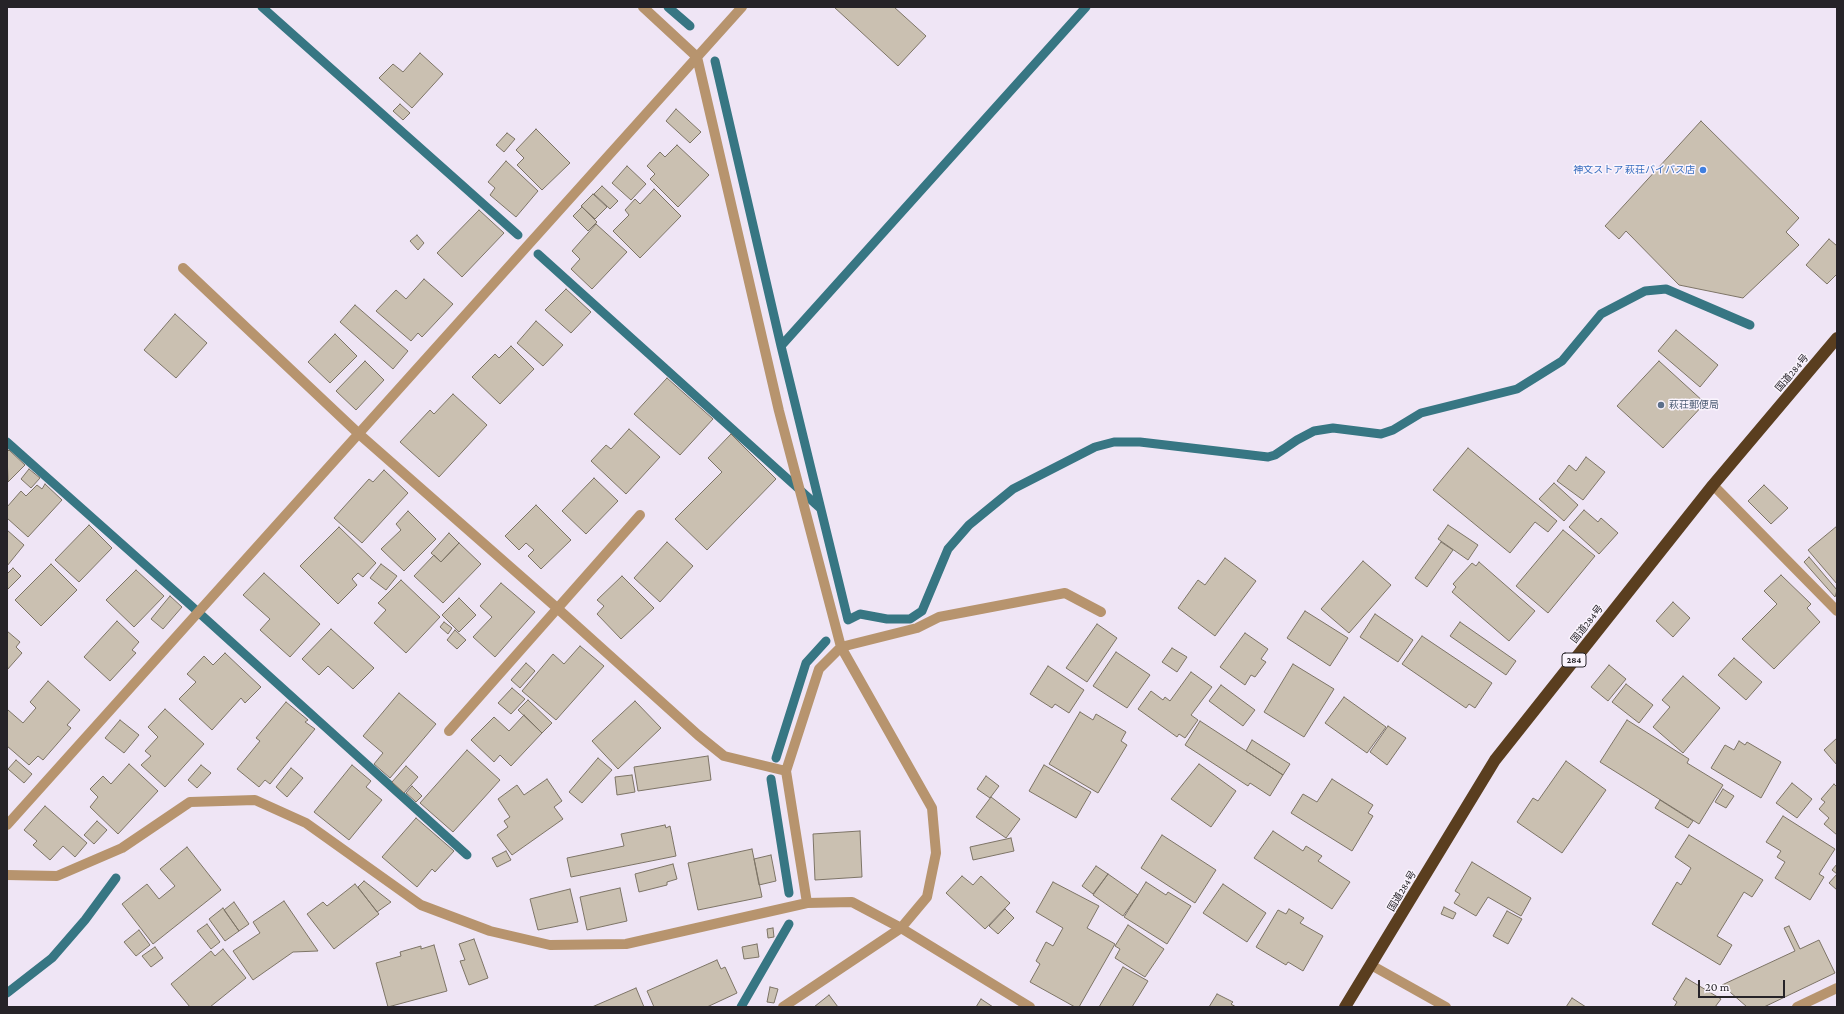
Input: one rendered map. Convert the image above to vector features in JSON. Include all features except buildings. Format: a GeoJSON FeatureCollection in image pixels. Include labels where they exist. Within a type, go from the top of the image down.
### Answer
{"type":"FeatureCollection","features":[{"type":"Feature","properties":{"kind":"highway","name":"国道284号"},"geometry":{"type":"LineString","coordinates":[[1345,1007],[1495,760],[1713,485],[1837,338]]}},
{"type":"Feature","properties":{"kind":"street"},"geometry":{"type":"LineString","coordinates":[[643,7],[697,57],[779,411],[841,647],[932,808],[936,853],[928,897],[901,928],[783,1007]]}},
{"type":"Feature","properties":{"kind":"street"},"geometry":{"type":"LineString","coordinates":[[7,825],[742,7]]}},
{"type":"Feature","properties":{"kind":"street"},"geometry":{"type":"LineString","coordinates":[[183,268],[359,434],[557,608],[698,735],[724,756],[786,771]]}},
{"type":"Feature","properties":{"kind":"street"},"geometry":{"type":"LineString","coordinates":[[1713,485],[1837,611]]}},
{"type":"Feature","properties":{"kind":"street"},"geometry":{"type":"LineString","coordinates":[[449,731],[640,515]]}},
{"type":"Feature","properties":{"kind":"street"},"geometry":{"type":"LineString","coordinates":[[807,903],[786,771],[820,669],[841,647],[917,628],[939,617],[1065,593],[1101,612]]}},
{"type":"Feature","properties":{"kind":"street"},"geometry":{"type":"LineString","coordinates":[[7,875],[57,876],[122,848],[190,802],[255,800],[306,823],[421,904],[490,931],[550,945],[626,944],[807,903],[852,902],[901,928],[1030,1007]]}},
{"type":"Feature","properties":{"kind":"street"},"geometry":{"type":"LineString","coordinates":[[1371,965],[1446,1007]]}},
{"type":"Feature","properties":{"kind":"street"},"geometry":{"type":"LineString","coordinates":[[1797,1007],[1837,988]]}},
{"type":"Feature","properties":{"kind":"waterway"},"geometry":{"type":"LineString","coordinates":[[262,7],[518,235]]}},
{"type":"Feature","properties":{"kind":"waterway"},"geometry":{"type":"LineString","coordinates":[[668,7],[690,26]]}},
{"type":"Feature","properties":{"kind":"waterway"},"geometry":{"type":"LineString","coordinates":[[781,346],[1086,7]]}},
{"type":"Feature","properties":{"kind":"waterway"},"geometry":{"type":"LineString","coordinates":[[715,61],[781,346],[848,620],[860,614],[887,619],[910,619],[922,611],[948,549],[969,525],[1013,489],[1095,447],[1114,442],[1140,442],[1268,457],[1275,455],[1297,440],[1314,431],[1333,428],[1381,434],[1393,430],[1421,413],[1517,389],[1562,361],[1601,314],[1645,291],[1666,289],[1750,325]]}},
{"type":"Feature","properties":{"kind":"waterway"},"geometry":{"type":"LineString","coordinates":[[538,254],[820,508]]}},
{"type":"Feature","properties":{"kind":"waterway"},"geometry":{"type":"LineString","coordinates":[[7,442],[467,855]]}},
{"type":"Feature","properties":{"kind":"waterway"},"geometry":{"type":"LineString","coordinates":[[776,758],[806,663],[826,641]]}},
{"type":"Feature","properties":{"kind":"waterway"},"geometry":{"type":"LineString","coordinates":[[771,779],[789,893]]}},
{"type":"Feature","properties":{"kind":"waterway"},"geometry":{"type":"LineString","coordinates":[[7,993],[52,958],[85,920],[116,878]]}},
{"type":"Feature","properties":{"kind":"waterway"},"geometry":{"type":"LineString","coordinates":[[741,1007],[789,924]]}},
{"type":"Feature","properties":{"kind":"place","name":"神文ストア 萩荘バイパス店"},"geometry":{"type":"Point","coordinates":[1703,170]}},
{"type":"Feature","properties":{"kind":"place","name":"萩荘郵便局"},"geometry":{"type":"Point","coordinates":[1661,405]}}]}
